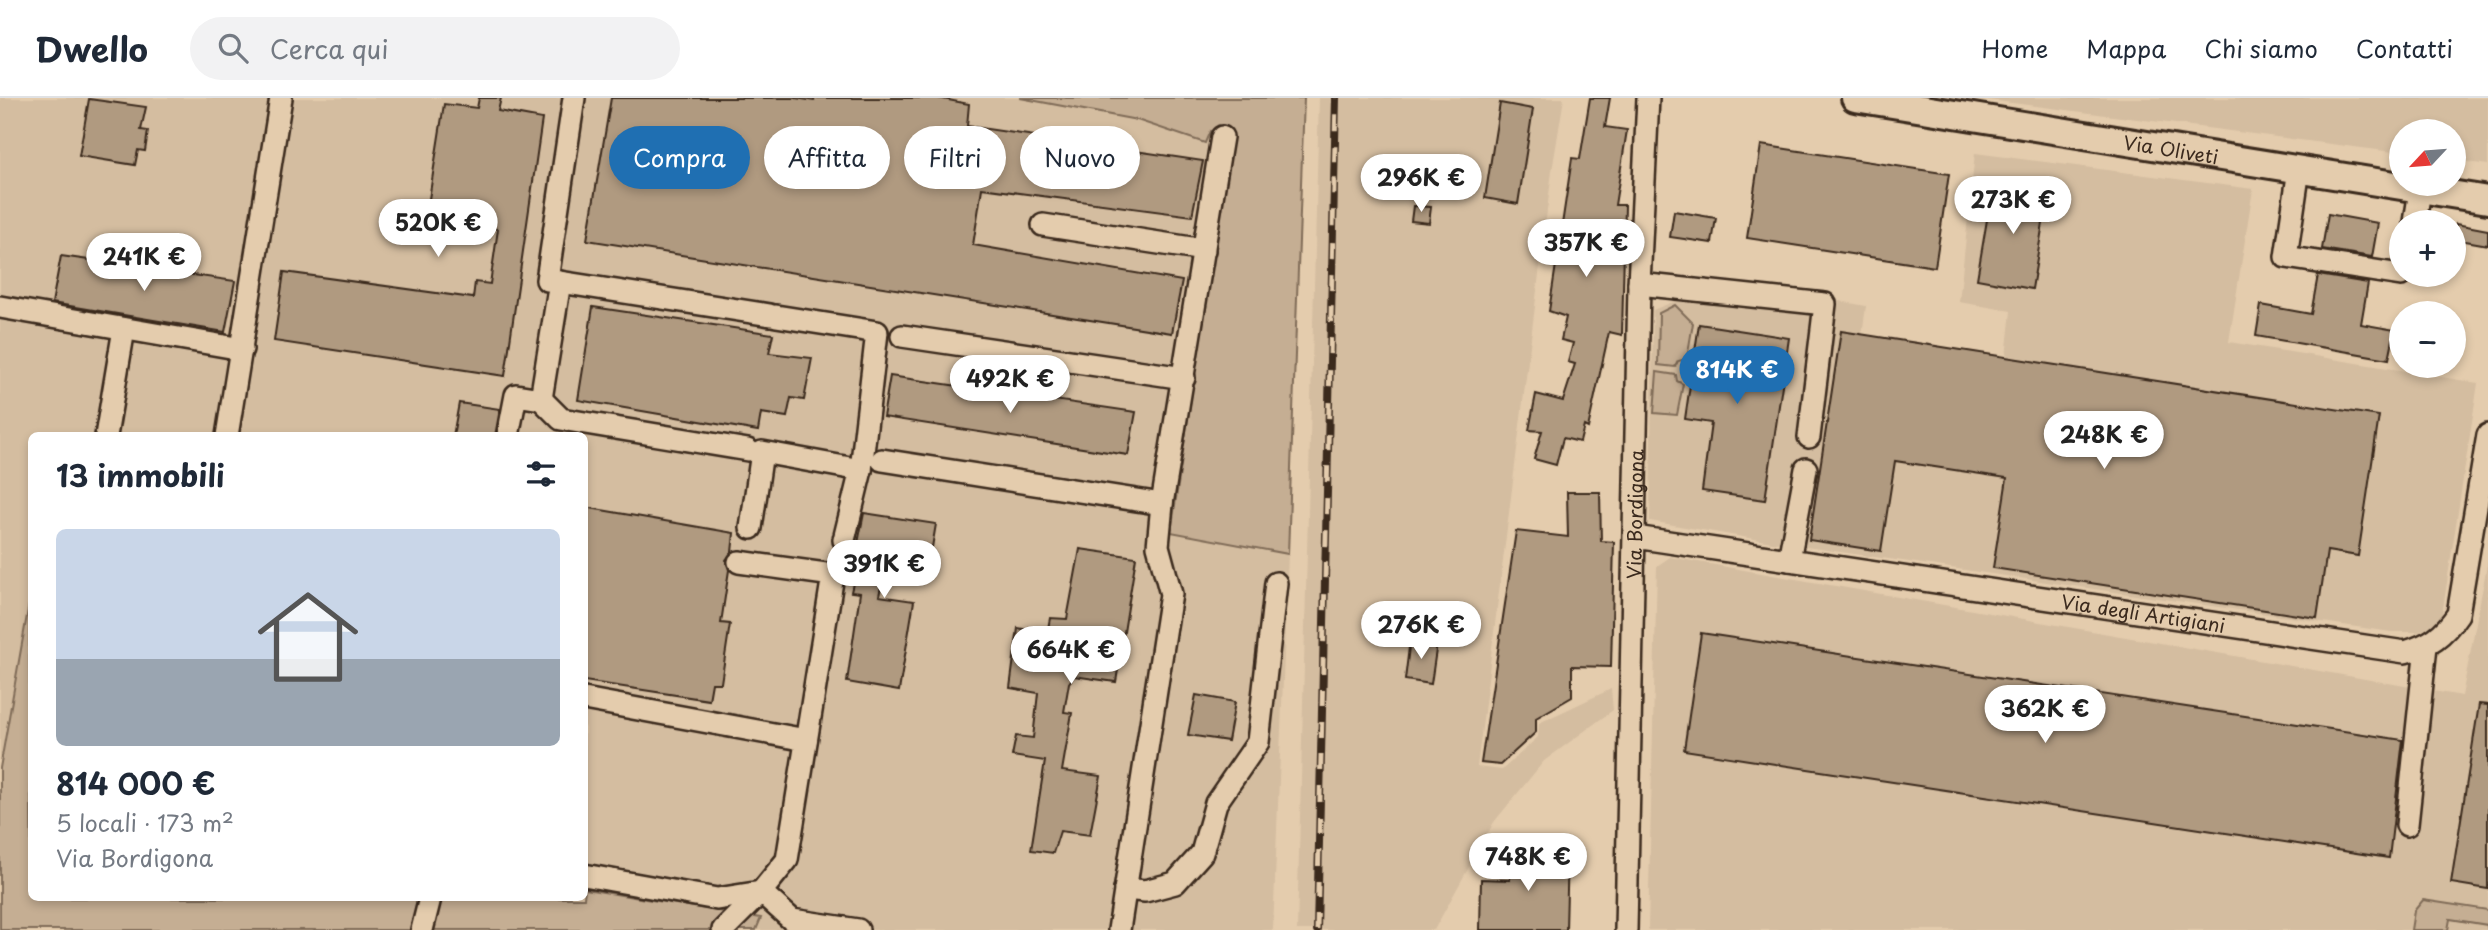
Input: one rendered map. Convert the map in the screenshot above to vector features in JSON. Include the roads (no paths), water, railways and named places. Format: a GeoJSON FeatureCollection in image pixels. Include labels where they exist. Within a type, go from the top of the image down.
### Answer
{"type":"FeatureCollection","features":[{"type":"Feature","properties":{"kind":"main road","name":"Via Oliveti"},"geometry":{"type":"LineString","coordinates":[[1855,98],[2389,185]]}},
{"type":"Feature","properties":{"kind":"main road","name":"Via Oliveti"},"geometry":{"type":"LineString","coordinates":[[2461,196],[2488,200]]}},
{"type":"Feature","properties":{"kind":"street"},"geometry":{"type":"LineString","coordinates":[[228,432],[281,98]]}},
{"type":"Feature","properties":{"kind":"street"},"geometry":{"type":"LineString","coordinates":[[574,98],[547,280],[1184,378]]}},
{"type":"Feature","properties":{"kind":"street","name":"Via Bordigona"},"geometry":{"type":"LineString","coordinates":[[1626,930],[1639,284],[1648,98]]}},
{"type":"Feature","properties":{"kind":"street"},"geometry":{"type":"LineString","coordinates":[[1119,930],[1171,594],[1158,546],[1162,505],[1222,137]]}},
{"type":"Feature","properties":{"kind":"street"},"geometry":{"type":"LineString","coordinates":[[2299,169],[2286,257],[2389,273]]}},
{"type":"Feature","properties":{"kind":"street"},"geometry":{"type":"LineString","coordinates":[[1043,225],[1204,250]]}},
{"type":"Feature","properties":{"kind":"street"},"geometry":{"type":"LineString","coordinates":[[541,400],[560,282]]}},
{"type":"Feature","properties":{"kind":"street"},"geometry":{"type":"LineString","coordinates":[[1639,284],[1825,304],[1809,437]]}},
{"type":"Feature","properties":{"kind":"street"},"geometry":{"type":"LineString","coordinates":[[0,307],[242,349]]}},
{"type":"Feature","properties":{"kind":"street"},"geometry":{"type":"LineString","coordinates":[[107,432],[124,329]]}},
{"type":"Feature","properties":{"kind":"street"},"geometry":{"type":"LineString","coordinates":[[723,930],[761,892],[787,860],[833,575],[871,461],[892,334]]}},
{"type":"Feature","properties":{"kind":"street"},"geometry":{"type":"LineString","coordinates":[[510,432],[516,395],[541,400],[561,419],[755,451],[871,461],[1162,505]]}},
{"type":"Feature","properties":{"kind":"street"},"geometry":{"type":"LineString","coordinates":[[2407,825],[2427,646],[2445,633],[2458,614],[2488,435]]}},
{"type":"Feature","properties":{"kind":"street"},"geometry":{"type":"LineString","coordinates":[[755,451],[751,531],[742,561],[833,575]]}},
{"type":"Feature","properties":{"kind":"street"},"geometry":{"type":"LineString","coordinates":[[1789,561],[1806,468]]}},
{"type":"Feature","properties":{"kind":"street","name":"Via degli Artigiani"},"geometry":{"type":"LineString","coordinates":[[1636,537],[2382,650],[2405,652],[2427,646]]}},
{"type":"Feature","properties":{"kind":"street"},"geometry":{"type":"LineString","coordinates":[[1125,889],[1144,891],[1175,883],[1202,853],[1216,803],[1258,742],[1276,583]]}},
{"type":"Feature","properties":{"kind":"street"},"geometry":{"type":"LineString","coordinates":[[588,700],[806,740]]}},
{"type":"Feature","properties":{"kind":"street"},"geometry":{"type":"LineString","coordinates":[[588,876],[717,899],[761,892]]}},
{"type":"Feature","properties":{"kind":"street"},"geometry":{"type":"LineString","coordinates":[[761,892],[792,920],[858,930]]}},
{"type":"Feature","properties":{"kind":"street"},"geometry":{"type":"LineString","coordinates":[[422,930],[429,901]]}},
{"type":"Feature","properties":{"kind":"railway"},"geometry":{"type":"LineString","coordinates":[[1317,930],[1336,98]]}}]}
